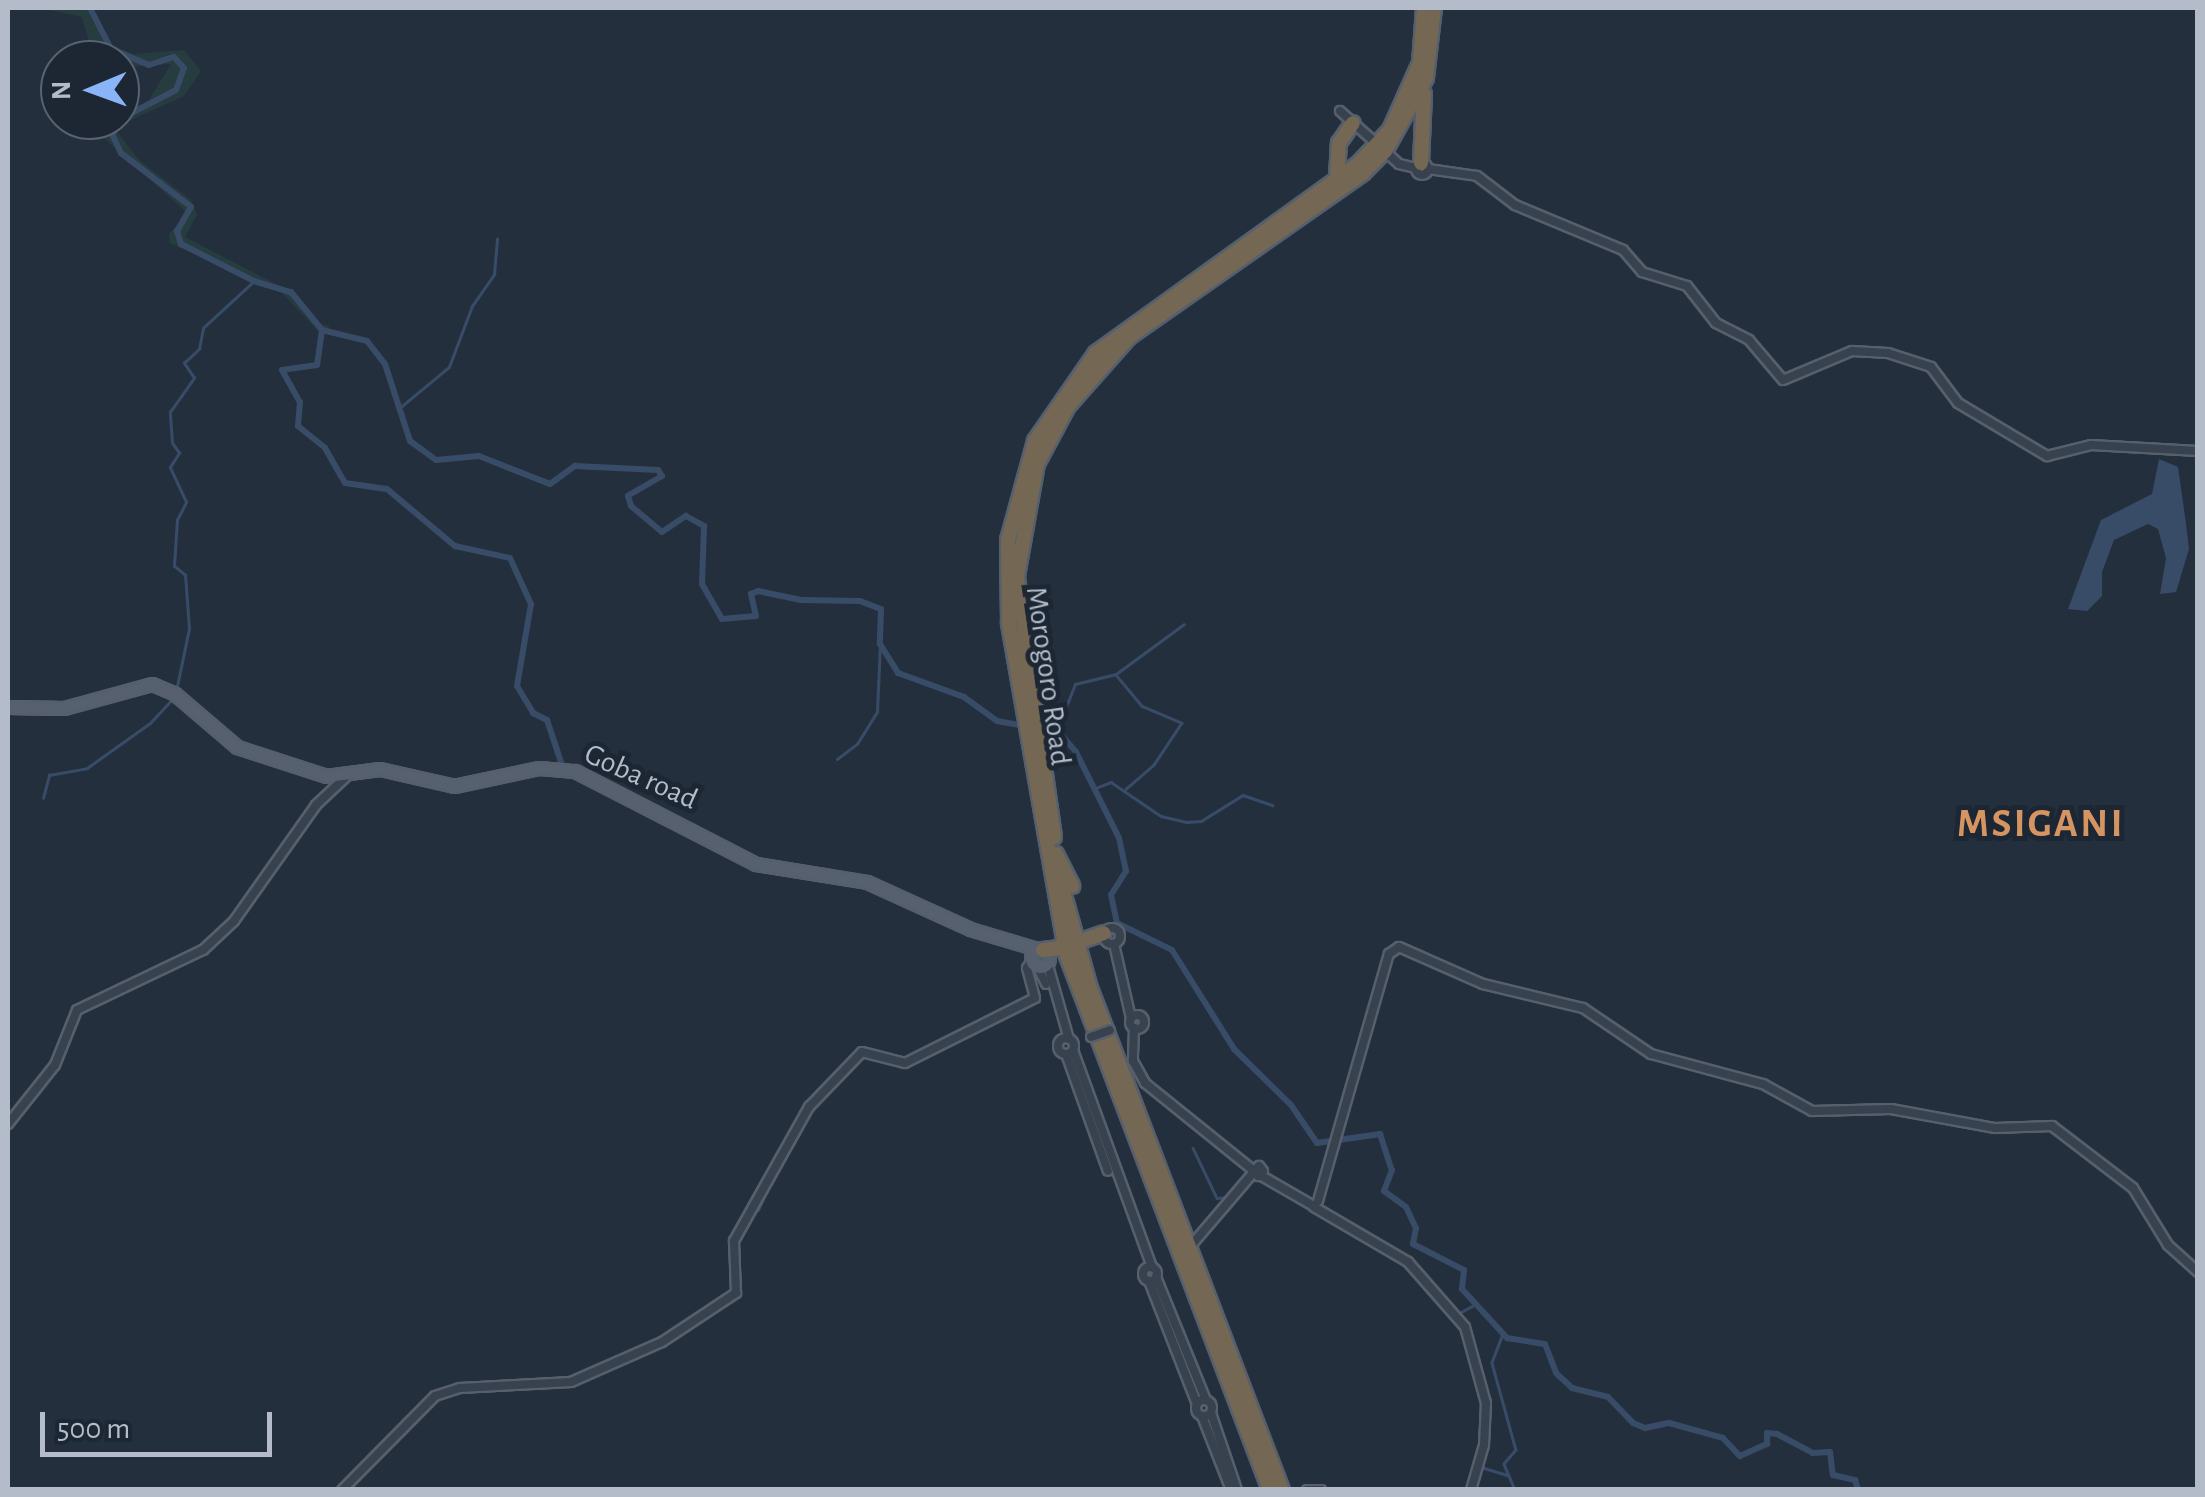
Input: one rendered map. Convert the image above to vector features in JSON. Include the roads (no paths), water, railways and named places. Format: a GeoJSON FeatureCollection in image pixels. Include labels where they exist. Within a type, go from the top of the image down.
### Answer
{"type":"FeatureCollection","features":[{"type":"Feature","properties":{"kind":"highway","name":"Morogoro Road"},"geometry":{"type":"LineString","coordinates":[[1282,1490],[1071,947],[1017,576],[1026,498],[1045,446],[1068,406],[1129,337],[1363,173],[1420,63],[1424,8]]}},
{"type":"Feature","properties":{"kind":"highway","name":"Morogoro Road"},"geometry":{"type":"LineString","coordinates":[[1270,1490],[1071,947],[1009,622],[1008,540],[1024,467],[1047,419],[1096,353],[1337,178],[1378,141],[1426,78],[1434,8]]}},
{"type":"Feature","properties":{"kind":"highway"},"geometry":{"type":"LineString","coordinates":[[1421,167],[1426,78]]}},
{"type":"Feature","properties":{"kind":"highway"},"geometry":{"type":"LineString","coordinates":[[1337,178],[1339,142],[1353,123]]}},
{"type":"Feature","properties":{"kind":"highway"},"geometry":{"type":"LineString","coordinates":[[1056,854],[1072,886]]}},
{"type":"Feature","properties":{"kind":"highway"},"geometry":{"type":"LineString","coordinates":[[1038,956],[1081,942],[1108,940]]}},
{"type":"Feature","properties":{"kind":"main road","name":"Goba road"},"geometry":{"type":"LineString","coordinates":[[8,707],[64,708],[152,684],[175,694],[208,728],[246,751],[315,774],[380,769],[454,786],[539,768],[575,771],[761,866],[867,882],[1038,956]]}},
{"type":"Feature","properties":{"kind":"street"},"geometry":{"type":"LineString","coordinates":[[1340,111],[1378,141],[1421,167],[1477,176],[1516,205],[1624,250],[1642,272],[1687,286],[1716,323],[1750,340],[1783,380],[1852,351],[1888,353],[1931,367],[1954,400],[2047,456],[2092,444],[2198,451]]}},
{"type":"Feature","properties":{"kind":"street"},"geometry":{"type":"LineString","coordinates":[[8,1124],[55,1065],[77,1010],[204,950],[234,921],[316,806],[349,774]]}},
{"type":"Feature","properties":{"kind":"street"},"geometry":{"type":"LineString","coordinates":[[1108,940],[1126,988],[1133,1021],[1136,1072],[1246,1163],[1315,1202],[1425,1276],[1465,1327],[1486,1403],[1484,1445],[1471,1490]]}},
{"type":"Feature","properties":{"kind":"street"},"geometry":{"type":"LineString","coordinates":[[1315,1202],[1391,950],[1426,954],[1472,979],[1583,1008],[1651,1054],[1762,1084],[1812,1111],[1891,1109],[1994,1128],[2052,1126],[2134,1188],[2168,1245],[2198,1272]]}},
{"type":"Feature","properties":{"kind":"street"},"geometry":{"type":"LineString","coordinates":[[342,1490],[435,1396],[464,1387],[571,1382],[662,1342],[736,1293],[734,1242],[811,1106],[862,1052],[904,1064],[1034,998],[1027,968],[1038,956],[1152,1279],[1234,1490]]}},
{"type":"Feature","properties":{"kind":"street"},"geometry":{"type":"LineString","coordinates":[[1069,1045],[1133,1021]]}},
{"type":"Feature","properties":{"kind":"street"},"geometry":{"type":"LineString","coordinates":[[1189,1248],[1258,1171]]}},
{"type":"Feature","properties":{"kind":"street"},"geometry":{"type":"LineString","coordinates":[[1202,1402],[1207,1415]]}},
{"type":"Feature","properties":{"kind":"street"},"geometry":{"type":"LineString","coordinates":[[1307,1490],[1321,1490]]}},
{"type":"Feature","properties":{"kind":"water"},"geometry":{"type":"Polygon","coordinates":[[[2159,459],[2178,467],[2186,524],[2189,549],[2176,592],[2160,594],[2166,558],[2158,529],[2148,524],[2114,540],[2102,572],[2102,596],[2087,611],[2068,609],[2101,520],[2152,494],[2159,459]]]}},
{"type":"Feature","properties":{"kind":"waterway"},"geometry":{"type":"LineString","coordinates":[[90,8],[111,49],[149,65],[174,57],[184,68],[176,90],[124,117],[112,134],[121,153],[191,207],[177,231],[181,244],[254,281],[291,292],[322,330],[367,341],[385,364],[410,441],[436,460],[479,456],[550,484],[575,466],[658,470],[662,476],[628,496],[631,506],[662,532],[686,516],[704,526],[702,584],[722,619],[756,616],[751,594],[758,591],[801,600],[860,601],[881,609],[880,644],[898,673],[964,697],[997,721],[1019,725]]}},
{"type":"Feature","properties":{"kind":"waterway"},"geometry":{"type":"LineString","coordinates":[[402,406],[449,367],[472,306],[494,274],[497,239]]}},
{"type":"Feature","properties":{"kind":"waterway"},"geometry":{"type":"LineString","coordinates":[[176,691],[189,629],[185,575],[174,566],[177,520],[186,502],[170,467],[179,453],[172,443],[170,412],[194,378],[184,363],[199,349],[203,328],[254,281]]}},
{"type":"Feature","properties":{"kind":"waterway"},"geometry":{"type":"LineString","coordinates":[[322,330],[317,365],[282,370],[300,402],[298,426],[325,448],[345,483],[387,489],[455,546],[510,558],[531,604],[517,686],[533,713],[547,720],[563,768]]}},
{"type":"Feature","properties":{"kind":"waterway"},"geometry":{"type":"LineString","coordinates":[[1057,730],[1075,684],[1116,674],[1184,624]]}},
{"type":"Feature","properties":{"kind":"waterway"},"geometry":{"type":"LineString","coordinates":[[837,759],[857,744],[877,712],[880,644]]}},
{"type":"Feature","properties":{"kind":"waterway"},"geometry":{"type":"LineString","coordinates":[[1117,676],[1142,706],[1182,723],[1154,765],[1126,789]]}},
{"type":"Feature","properties":{"kind":"waterway"},"geometry":{"type":"LineString","coordinates":[[43,798],[49,775],[87,768],[150,723],[173,698]]}},
{"type":"Feature","properties":{"kind":"waterway"},"geometry":{"type":"LineString","coordinates":[[1044,732],[1057,730],[1076,752],[1119,838],[1126,871],[1111,895],[1117,923],[1172,950],[1234,1049],[1291,1105],[1317,1143],[1380,1134],[1392,1170],[1384,1191],[1406,1207],[1416,1228],[1413,1244],[1464,1270],[1462,1289],[1507,1338],[1545,1344],[1556,1373],[1572,1388],[1608,1397],[1633,1423],[1645,1428],[1669,1423],[1723,1438],[1740,1456],[1767,1444],[1767,1433],[1777,1434],[1813,1453],[1830,1452],[1833,1475],[1855,1480],[1858,1490]]}},
{"type":"Feature","properties":{"kind":"waterway"},"geometry":{"type":"LineString","coordinates":[[1096,788],[1111,782],[1161,816],[1186,822],[1201,821],[1243,795],[1272,805]]}},
{"type":"Feature","properties":{"kind":"waterway"},"geometry":{"type":"LineString","coordinates":[[1193,1148],[1217,1198],[1228,1197]]}},
{"type":"Feature","properties":{"kind":"waterway"},"geometry":{"type":"LineString","coordinates":[[758,1210],[768,1188]]}},
{"type":"Feature","properties":{"kind":"waterway"},"geometry":{"type":"LineString","coordinates":[[1459,1313],[1476,1304]]}},
{"type":"Feature","properties":{"kind":"waterway"},"geometry":{"type":"LineString","coordinates":[[1503,1334],[1492,1363],[1516,1450],[1504,1464],[1515,1490]]}},
{"type":"Feature","properties":{"kind":"waterway"},"geometry":{"type":"LineString","coordinates":[[1481,1467],[1507,1475]]}},
{"type":"Feature","properties":{"kind":"district","name":"MSIGANI"},"geometry":{"type":"Point","coordinates":[2041,824]}}]}
